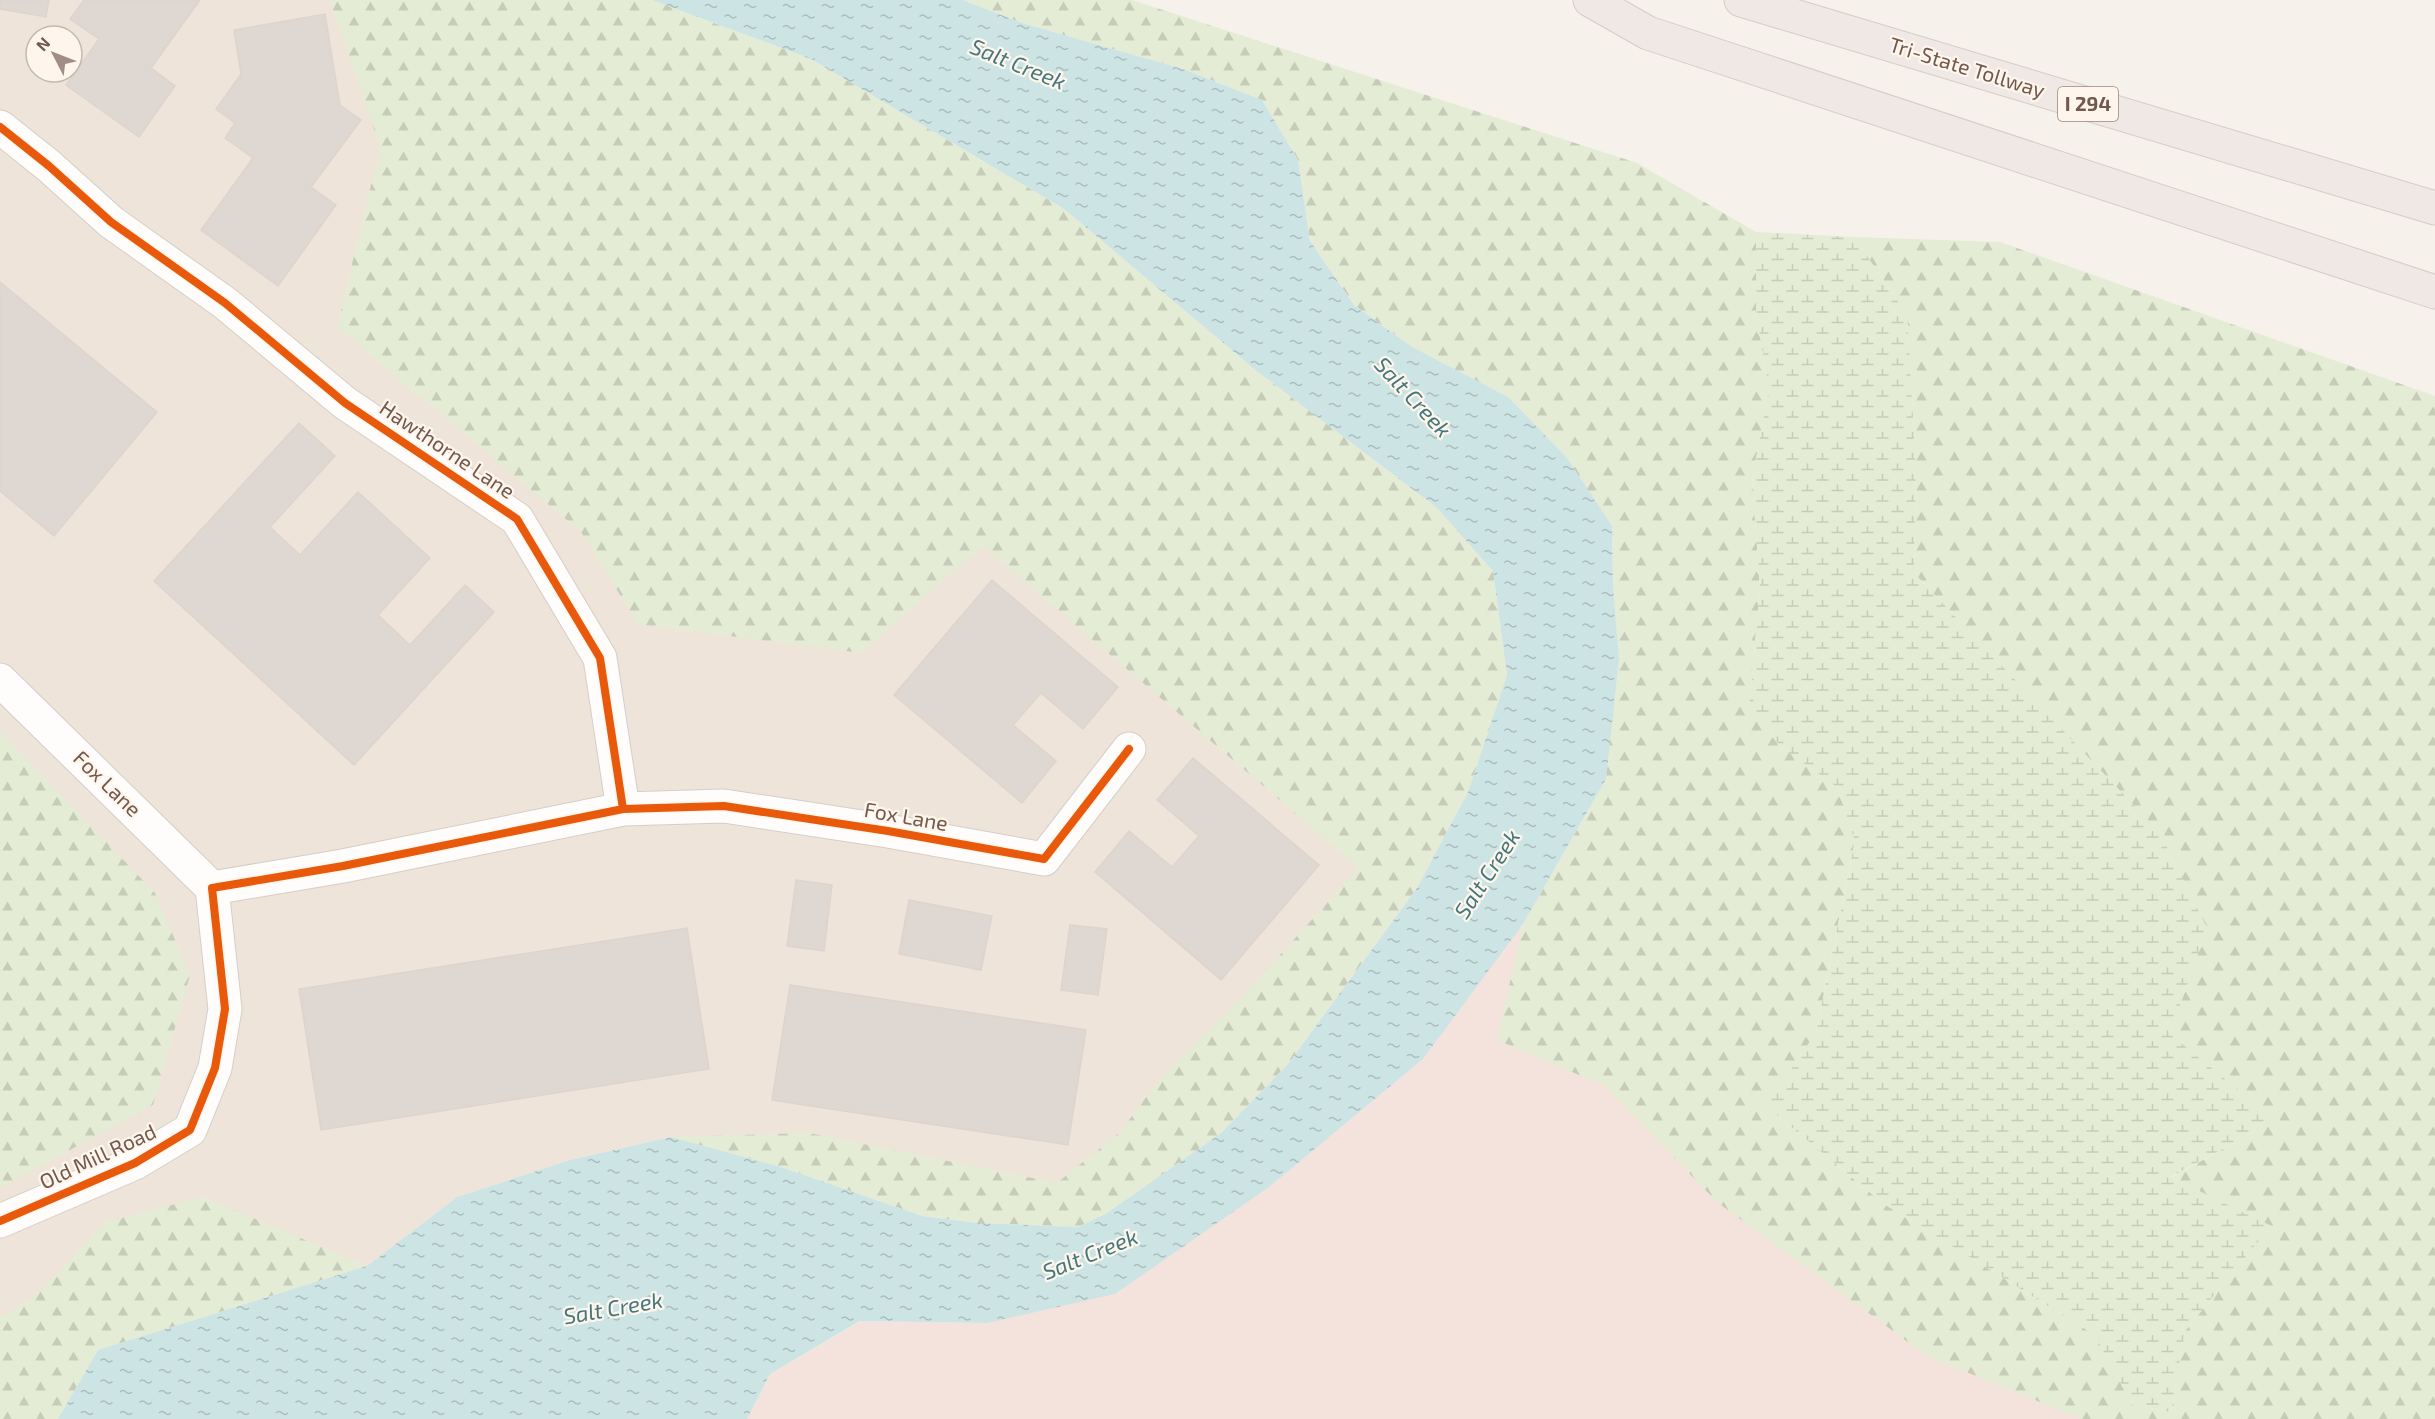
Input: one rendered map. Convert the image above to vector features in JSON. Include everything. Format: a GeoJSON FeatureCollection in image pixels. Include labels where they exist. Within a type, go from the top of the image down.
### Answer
{"type":"FeatureCollection","features":[{"type":"Feature","properties":{"kind":"highway"},"geometry":{"type":"LineString","coordinates":[[1590,0],[1648,33],[2435,292]]}},
{"type":"Feature","properties":{"kind":"highway","name":"Tri-State Tollway"},"geometry":{"type":"LineString","coordinates":[[1741,0],[2435,208]]}},
{"type":"Feature","properties":{"kind":"street","name":"Hawthorne Lane"},"geometry":{"type":"LineString","coordinates":[[0,127],[49,166],[111,222],[225,303],[345,403],[517,519],[600,658],[623,809]]}},
{"type":"Feature","properties":{"kind":"street","name":"Fox Lane"},"geometry":{"type":"LineString","coordinates":[[0,680],[212,888]]}},
{"type":"Feature","properties":{"kind":"street","name":"Fox Lane"},"geometry":{"type":"LineString","coordinates":[[623,809],[724,806],[888,831],[1044,859],[1129,749]]}},
{"type":"Feature","properties":{"kind":"street"},"geometry":{"type":"LineString","coordinates":[[212,888],[344,866],[623,809]]}},
{"type":"Feature","properties":{"kind":"street","name":"Old Mill Road"},"geometry":{"type":"LineString","coordinates":[[0,1221],[135,1163],[190,1130],[215,1068],[225,1010],[212,888]]}},
{"type":"Feature","properties":{"kind":"shaded area"},"geometry":{"type":"Polygon","coordinates":[[[0,0],[450,0],[1419,839],[1107,1213],[781,1167],[671,1137],[570,1160],[457,1197],[367,1266],[98,1350],[58,1419],[0,1419],[0,0]]]}},
{"type":"Feature","properties":{"kind":"shaded area"},"geometry":{"type":"Polygon","coordinates":[[[1520,926],[2097,1419],[747,1419],[770,1374],[861,1321],[987,1323],[1269,1187],[1423,1059],[1520,926]]]}},
{"type":"Feature","properties":{"kind":"green space"},"geometry":{"type":"Polygon","coordinates":[[[330,0],[652,0],[811,59],[1064,209],[1253,368],[1436,507],[1493,571],[1507,675],[1468,792],[1417,888],[1288,1064],[1221,1133],[1107,1213],[1078,1227],[978,1223],[922,1216],[781,1167],[671,1137],[809,1133],[1057,1183],[1120,1132],[1161,1077],[1237,1002],[1359,868],[983,546],[861,653],[638,624],[581,532],[337,327],[380,147],[330,0]]]}},
{"type":"Feature","properties":{"kind":"green space"},"geometry":{"type":"Polygon","coordinates":[[[963,0],[1132,0],[1637,163],[1756,232],[1756,312],[1769,388],[1752,480],[1760,587],[1749,709],[1782,748],[1837,787],[1855,840],[1816,1033],[1766,1106],[1884,1204],[2095,1335],[2132,1405],[2171,1412],[2185,1331],[2271,1226],[2171,1178],[2274,1120],[2170,1034],[2207,928],[2160,834],[1914,573],[1916,470],[1907,315],[1854,237],[2000,242],[2435,396],[2435,1419],[2082,1419],[1927,1356],[1717,1202],[1605,1086],[1497,1040],[1523,924],[1606,779],[1613,587],[1612,526],[1412,347],[1354,305],[1310,241],[1298,160],[1262,100],[1183,69],[1022,23],[963,0]]]}},
{"type":"Feature","properties":{"kind":"green space"},"geometry":{"type":"Polygon","coordinates":[[[1756,232],[1854,237],[1907,315],[1916,470],[1914,573],[2160,833],[2207,928],[2170,1034],[2275,1120],[2171,1177],[2271,1226],[2185,1331],[2171,1412],[2132,1405],[2095,1335],[1884,1204],[1766,1106],[1816,1033],[1855,841],[1837,787],[1782,748],[1749,709],[1760,587],[1752,480],[1769,388],[1756,312],[1756,232]]]}},
{"type":"Feature","properties":{"kind":"green space"},"geometry":{"type":"Polygon","coordinates":[[[0,731],[155,893],[190,975],[153,1105],[0,1188],[0,731]]]}},
{"type":"Feature","properties":{"kind":"green space"},"geometry":{"type":"Polygon","coordinates":[[[203,1197],[367,1266],[98,1350],[58,1419],[0,1419],[0,1318],[35,1297],[105,1222],[203,1197]]]}},
{"type":"Feature","properties":{"kind":"water","name":"Salt Creek"},"geometry":{"type":"Polygon","coordinates":[[[652,0],[963,0],[1022,23],[1183,69],[1262,100],[1298,160],[1310,241],[1354,305],[1412,347],[1508,397],[1567,458],[1612,526],[1613,587],[1619,659],[1606,779],[1523,924],[1423,1059],[1269,1187],[1115,1294],[987,1323],[860,1321],[770,1374],[747,1419],[58,1419],[98,1350],[367,1266],[457,1197],[570,1160],[671,1137],[781,1167],[922,1216],[978,1223],[1078,1227],[1107,1213],[1221,1133],[1288,1064],[1417,888],[1468,792],[1507,675],[1493,571],[1436,507],[1253,368],[1064,209],[811,59],[652,0]]]}},
{"type":"Feature","properties":{"kind":"building"},"geometry":{"type":"Polygon","coordinates":[[[0,0],[49,0],[46,17],[0,9],[0,0]]]}},
{"type":"Feature","properties":{"kind":"building"},"geometry":{"type":"Polygon","coordinates":[[[84,0],[200,0],[151,68],[175,86],[139,137],[66,85],[84,84],[84,60],[99,39],[84,29],[84,24],[77,24],[70,19],[84,0]]]}},
{"type":"Feature","properties":{"kind":"building"},"geometry":{"type":"Polygon","coordinates":[[[325,14],[340,105],[361,120],[311,187],[336,205],[278,286],[201,230],[253,158],[225,138],[235,123],[216,109],[241,74],[234,30],[325,14]]]}},
{"type":"Feature","properties":{"kind":"building"},"geometry":{"type":"Polygon","coordinates":[[[0,282],[157,412],[54,536],[0,491],[0,282]]]}},
{"type":"Feature","properties":{"kind":"building"},"geometry":{"type":"Polygon","coordinates":[[[299,423],[335,456],[270,527],[300,555],[358,492],[430,558],[378,615],[410,645],[465,585],[494,612],[354,765],[154,581],[299,423]]]}},
{"type":"Feature","properties":{"kind":"building"},"geometry":{"type":"Polygon","coordinates":[[[992,580],[1118,687],[1083,729],[1041,693],[1013,725],[1056,761],[1022,803],[894,695],[992,580]]]}},
{"type":"Feature","properties":{"kind":"building"},"geometry":{"type":"Polygon","coordinates":[[[1193,758],[1319,865],[1221,980],[1095,872],[1129,831],[1172,867],[1199,836],[1157,800],[1193,758]]]}},
{"type":"Feature","properties":{"kind":"building"},"geometry":{"type":"Polygon","coordinates":[[[796,880],[832,885],[824,951],[787,946],[796,880]]]}},
{"type":"Feature","properties":{"kind":"building"},"geometry":{"type":"Polygon","coordinates":[[[909,900],[992,916],[981,970],[899,954],[909,900]]]}},
{"type":"Feature","properties":{"kind":"building"},"geometry":{"type":"Polygon","coordinates":[[[1070,925],[1107,929],[1098,995],[1061,990],[1070,925]]]}},
{"type":"Feature","properties":{"kind":"building"},"geometry":{"type":"Polygon","coordinates":[[[687,928],[709,1069],[321,1130],[299,989],[687,928]]]}},
{"type":"Feature","properties":{"kind":"building"},"geometry":{"type":"Polygon","coordinates":[[[790,985],[1086,1030],[1068,1145],[772,1100],[790,985]]]}},
{"type":"Feature","properties":{"kind":"cycle path"},"geometry":{"type":"LineString","coordinates":[[0,127],[49,166],[111,222],[225,303],[345,403],[517,519],[600,658],[623,809]]}},
{"type":"Feature","properties":{"kind":"cycle path"},"geometry":{"type":"LineString","coordinates":[[0,1221],[135,1163],[190,1130],[215,1068],[225,1009],[212,888],[343,866],[623,809],[724,806],[888,831],[1044,859],[1129,749]]}}]}
